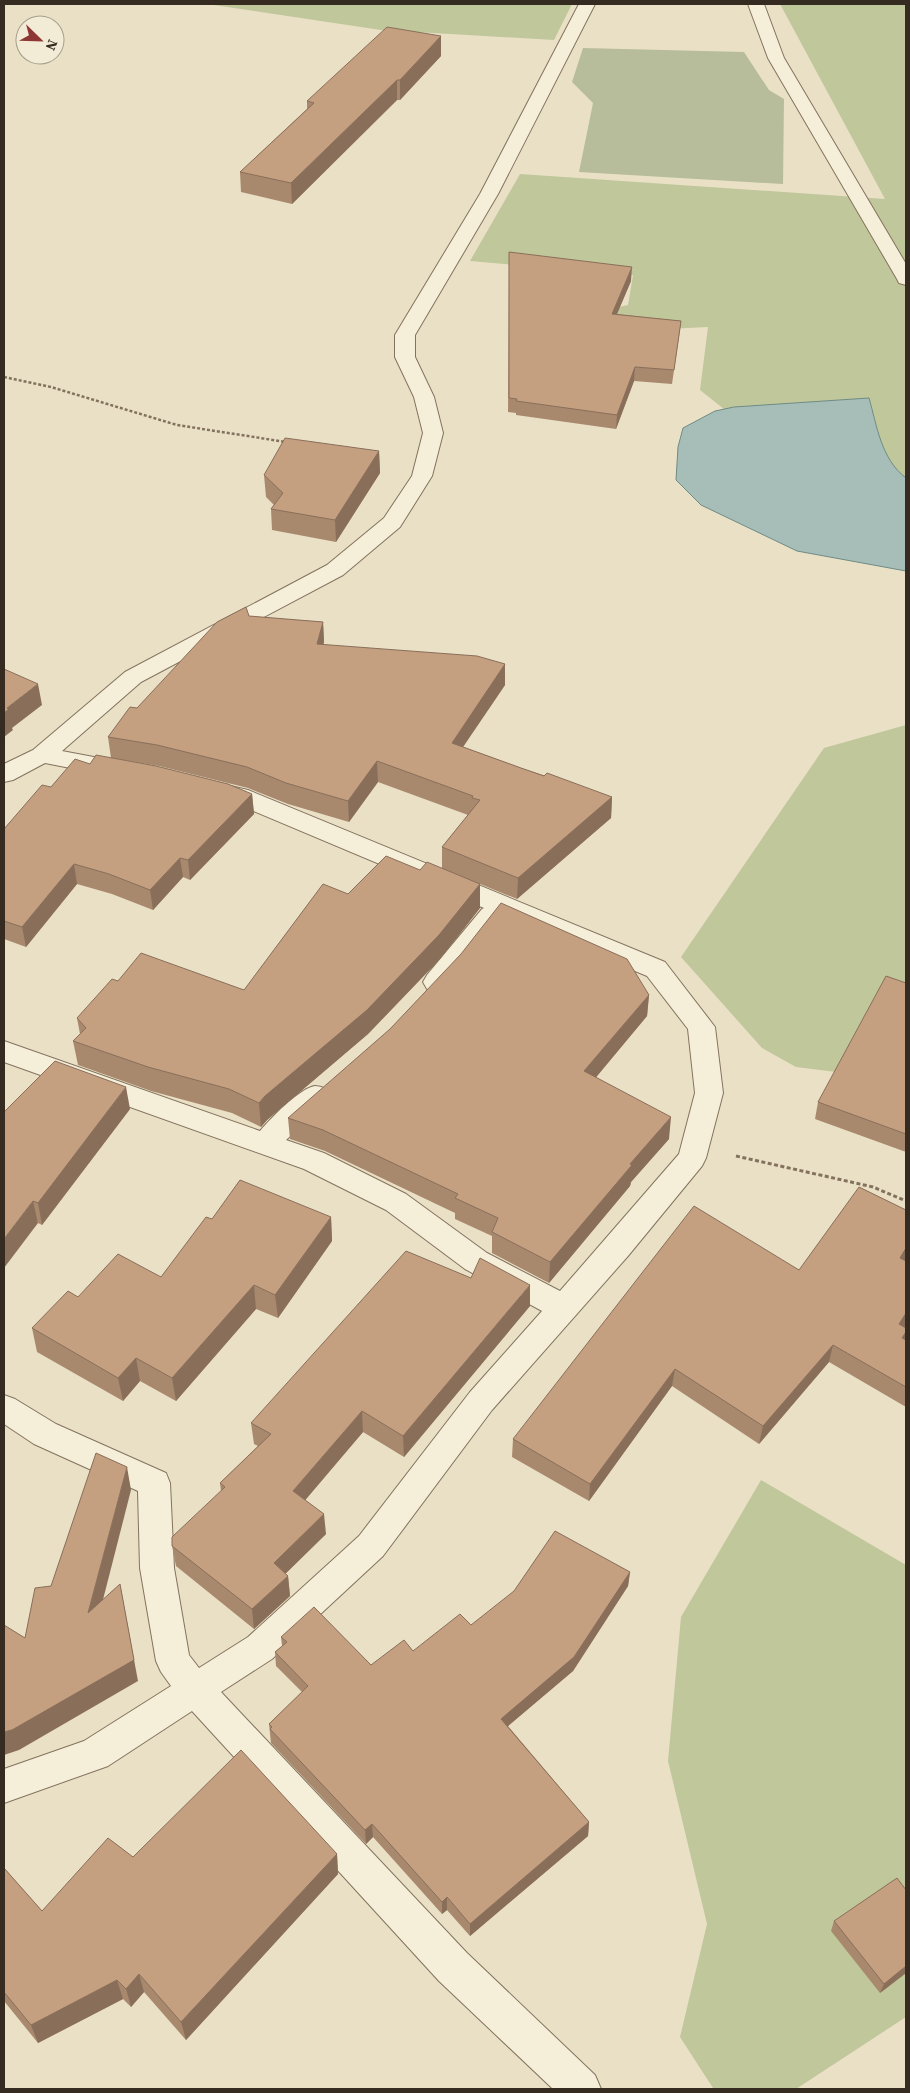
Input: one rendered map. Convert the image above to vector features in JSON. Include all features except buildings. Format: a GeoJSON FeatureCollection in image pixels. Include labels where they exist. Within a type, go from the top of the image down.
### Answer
{"type":"FeatureCollection","features":[{"type":"Feature","properties":{"kind":"street"},"geometry":{"type":"LineString","coordinates":[[4,774],[42,755],[133,677],[335,570],[392,522],[422,476],[433,433],[424,397],[404,357],[405,335],[489,194],[587,4]]}},
{"type":"Feature","properties":{"kind":"street"},"geometry":{"type":"LineString","coordinates":[[756,4],[776,58],[906,279]]}},
{"type":"Feature","properties":{"kind":"street"},"geometry":{"type":"LineString","coordinates":[[42,755],[139,773]]}},
{"type":"Feature","properties":{"kind":"street"},"geometry":{"type":"LineString","coordinates":[[4,1786],[95,1754],[260,1648],[371,1546],[481,1401],[618,1248],[692,1158],[709,1093],[701,1027],[656,968],[238,796],[194,785]]}},
{"type":"Feature","properties":{"kind":"street"},"geometry":{"type":"LineString","coordinates":[[418,1001],[450,967],[500,904]]}},
{"type":"Feature","properties":{"kind":"street"},"geometry":{"type":"LineString","coordinates":[[4,1051],[314,1161],[396,1202],[476,1261],[564,1308]]}},
{"type":"Feature","properties":{"kind":"street"},"geometry":{"type":"LineString","coordinates":[[266,1144],[278,1129],[336,1079]]}},
{"type":"Feature","properties":{"kind":"street"},"geometry":{"type":"LineString","coordinates":[[4,1408],[45,1434],[154,1483],[157,1568],[173,1661],[196,1689],[453,1967],[581,2089]]}},
{"type":"Feature","properties":{"kind":"path"},"geometry":{"type":"LineString","coordinates":[[4,377],[51,387],[177,425],[291,442]]}},
{"type":"Feature","properties":{"kind":"path"},"geometry":{"type":"LineString","coordinates":[[694,1148],[776,1164],[873,1187],[906,1202]]}},
{"type":"Feature","properties":{"kind":"green space"},"geometry":{"type":"Polygon","coordinates":[[[207,4],[572,4],[554,40],[381,30],[207,4]]]}},
{"type":"Feature","properties":{"kind":"green space"},"geometry":{"type":"Polygon","coordinates":[[[780,4],[906,4],[906,554],[700,390],[708,327],[647,330],[578,316],[628,305],[633,275],[470,261],[520,174],[885,199],[780,4]]]}},
{"type":"Feature","properties":{"kind":"green space"},"geometry":{"type":"Polygon","coordinates":[[[583,48],[744,52],[769,90],[784,99],[783,184],[579,172],[593,103],[572,82],[583,48]]]}},
{"type":"Feature","properties":{"kind":"green space"},"geometry":{"type":"Polygon","coordinates":[[[906,725],[906,1035],[836,1072],[796,1067],[762,1048],[681,957],[824,748],[906,725]]]}},
{"type":"Feature","properties":{"kind":"green space"},"geometry":{"type":"Polygon","coordinates":[[[761,1480],[906,1565],[906,2017],[796,2089],[719,2089],[713,2088],[680,2037],[707,1924],[668,1761],[681,1617],[761,1480]]]}},
{"type":"Feature","properties":{"kind":"water"},"geometry":{"type":"Polygon","coordinates":[[[869,398],[885,452],[906,478],[906,571],[797,551],[701,505],[676,480],[678,447],[683,428],[715,411],[734,407],[869,398]]]}}]}
